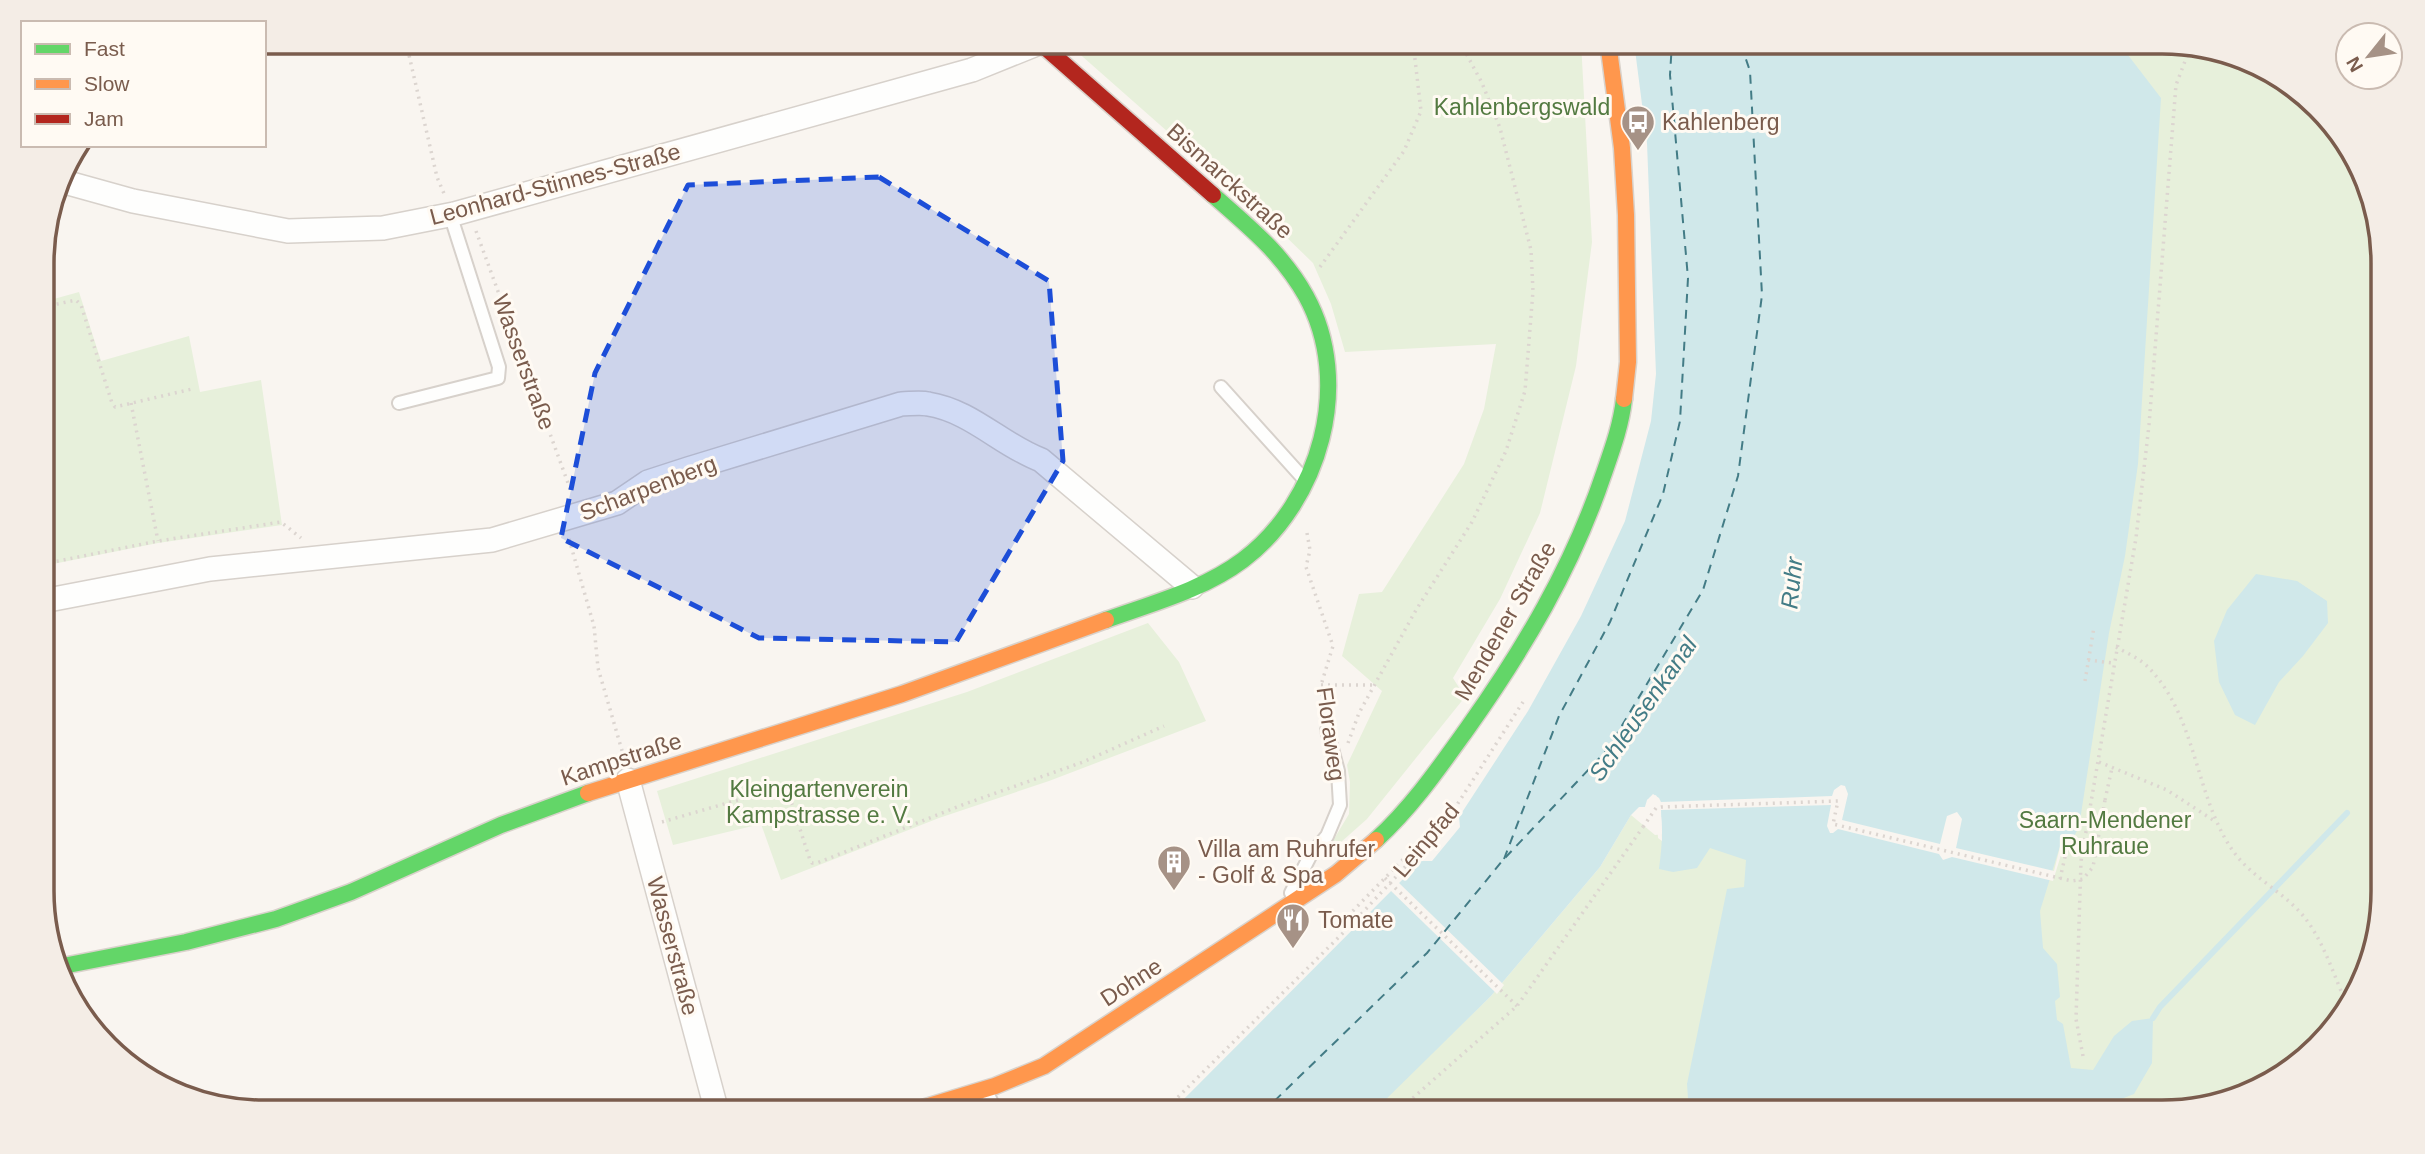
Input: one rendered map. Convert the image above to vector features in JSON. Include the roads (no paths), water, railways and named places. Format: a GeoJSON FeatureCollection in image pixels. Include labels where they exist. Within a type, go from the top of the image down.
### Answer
{"type":"FeatureCollection","features":[{"type":"Feature","properties":{"kind":"main road","name":"Mendener Straße"},"geometry":{"type":"LineString","coordinates":[[1361,855],[1397,821],[1430,781],[1507,672],[1560,582],[1596,498],[1621,424],[1629,362],[1626,215],[1622,148],[1610,54]]}},
{"type":"Feature","properties":{"kind":"main road","name":"Bismarckstraße"},"geometry":{"type":"LineString","coordinates":[[1054,55],[1274,249],[1301,286],[1319,324],[1328,373],[1327,418],[1315,464],[1276,529],[1232,568],[1192,587]]}},
{"type":"Feature","properties":{"kind":"main road","name":"Kampstraße"},"geometry":{"type":"LineString","coordinates":[[68,965],[236,930],[305,910],[376,883],[542,808],[837,716],[967,672],[1192,587]]}},
{"type":"Feature","properties":{"kind":"main road","name":"Dohne"},"geometry":{"type":"LineString","coordinates":[[952,1100],[1018,1079],[1044,1066],[1361,855]]}},
{"type":"Feature","properties":{"kind":"street","name":"Leonhard-Stinnes-Straße"},"geometry":{"type":"LineString","coordinates":[[70,183],[132,201],[288,231],[383,228],[458,212],[972,70],[1009,55]]}},
{"type":"Feature","properties":{"kind":"street","name":"Scharpenberg"},"geometry":{"type":"LineString","coordinates":[[54,599],[210,569],[492,540],[617,503],[648,482],[901,404],[927,403],[978,423],[1024,454],[1041,460],[1192,587]]}},
{"type":"Feature","properties":{"kind":"street","name":"Wasserstraße"},"geometry":{"type":"LineString","coordinates":[[628,780],[714,1100]]}},
{"type":"Feature","properties":{"kind":"lane"},"geometry":{"type":"LineString","coordinates":[[398,403],[498,378],[499,367],[458,212]]}},
{"type":"Feature","properties":{"kind":"lane"},"geometry":{"type":"LineString","coordinates":[[1221,387],[1306,481]]}},
{"type":"Feature","properties":{"kind":"lane","name":"Floraweg"},"geometry":{"type":"LineString","coordinates":[[1283,909],[1311,856],[1327,836],[1340,805],[1338,771],[1327,730]]}},
{"type":"Feature","properties":{"kind":"lane"},"geometry":{"type":"LineString","coordinates":[[986,1090],[990,1100]]}},
{"type":"Feature","properties":{"kind":"water"},"geometry":{"type":"Polygon","coordinates":[[[1636,54],[2127,54],[2161,98],[2138,464],[2125,556],[2109,633],[2079,827],[2071,842],[2065,840],[2061,843],[2040,911],[2043,948],[2057,964],[2060,997],[2055,1001],[2057,1020],[2063,1024],[2071,1068],[2093,1070],[2114,1036],[2132,1021],[2153,1018],[2152,1063],[2134,1094],[2121,1099],[1688,1099],[1687,1084],[1727,889],[1744,887],[1746,860],[1710,848],[1697,868],[1673,872],[1659,869],[1662,823],[1656,795],[1647,800],[1647,807],[1639,807],[1631,815],[1600,867],[1491,996],[1386,1099],[1183,1100],[1421,861],[1432,861],[1460,827],[1459,817],[1528,711],[1581,616],[1625,521],[1651,421],[1656,374],[1647,143],[1636,54]]]}},
{"type":"Feature","properties":{"kind":"water"},"geometry":{"type":"Polygon","coordinates":[[[2256,574],[2297,581],[2327,601],[2328,623],[2279,682],[2255,725],[2235,715],[2219,682],[2214,641],[2227,610],[2256,574]]]}},
{"type":"Feature","properties":{"kind":"waterway"},"geometry":{"type":"LineString","coordinates":[[2153,1018],[2160,1007],[2347,813]]}},
{"type":"Feature","properties":{"kind":"place","name":"Kahlenberg"},"geometry":{"type":"Point","coordinates":[1638,152]}},
{"type":"Feature","properties":{"kind":"place","name":"Villa am Ruhrufer - Golf & Spa"},"geometry":{"type":"Point","coordinates":[1174,892]}},
{"type":"Feature","properties":{"kind":"place","name":"Tomate"},"geometry":{"type":"Point","coordinates":[1293,950]}},
{"type":"Feature","properties":{"kind":"park label","name":"Kahlenbergswald"},"geometry":{"type":"Point","coordinates":[1522,107]}},
{"type":"Feature","properties":{"kind":"park label","name":"Kleingartenverein Kampstrasse e. V."},"geometry":{"type":"Point","coordinates":[819,802]}},
{"type":"Feature","properties":{"kind":"park label","name":"Saarn-Mendener Ruhraue"},"geometry":{"type":"Point","coordinates":[2105,833]}},
{"type":"Feature","properties":{"kind":"water label","name":"Ruhr"},"geometry":{"type":"Point","coordinates":[1792,583]}},
{"type":"Feature","properties":{"kind":"water label","name":"Schleusenkanal"},"geometry":{"type":"Point","coordinates":[1643,709]}}]}
